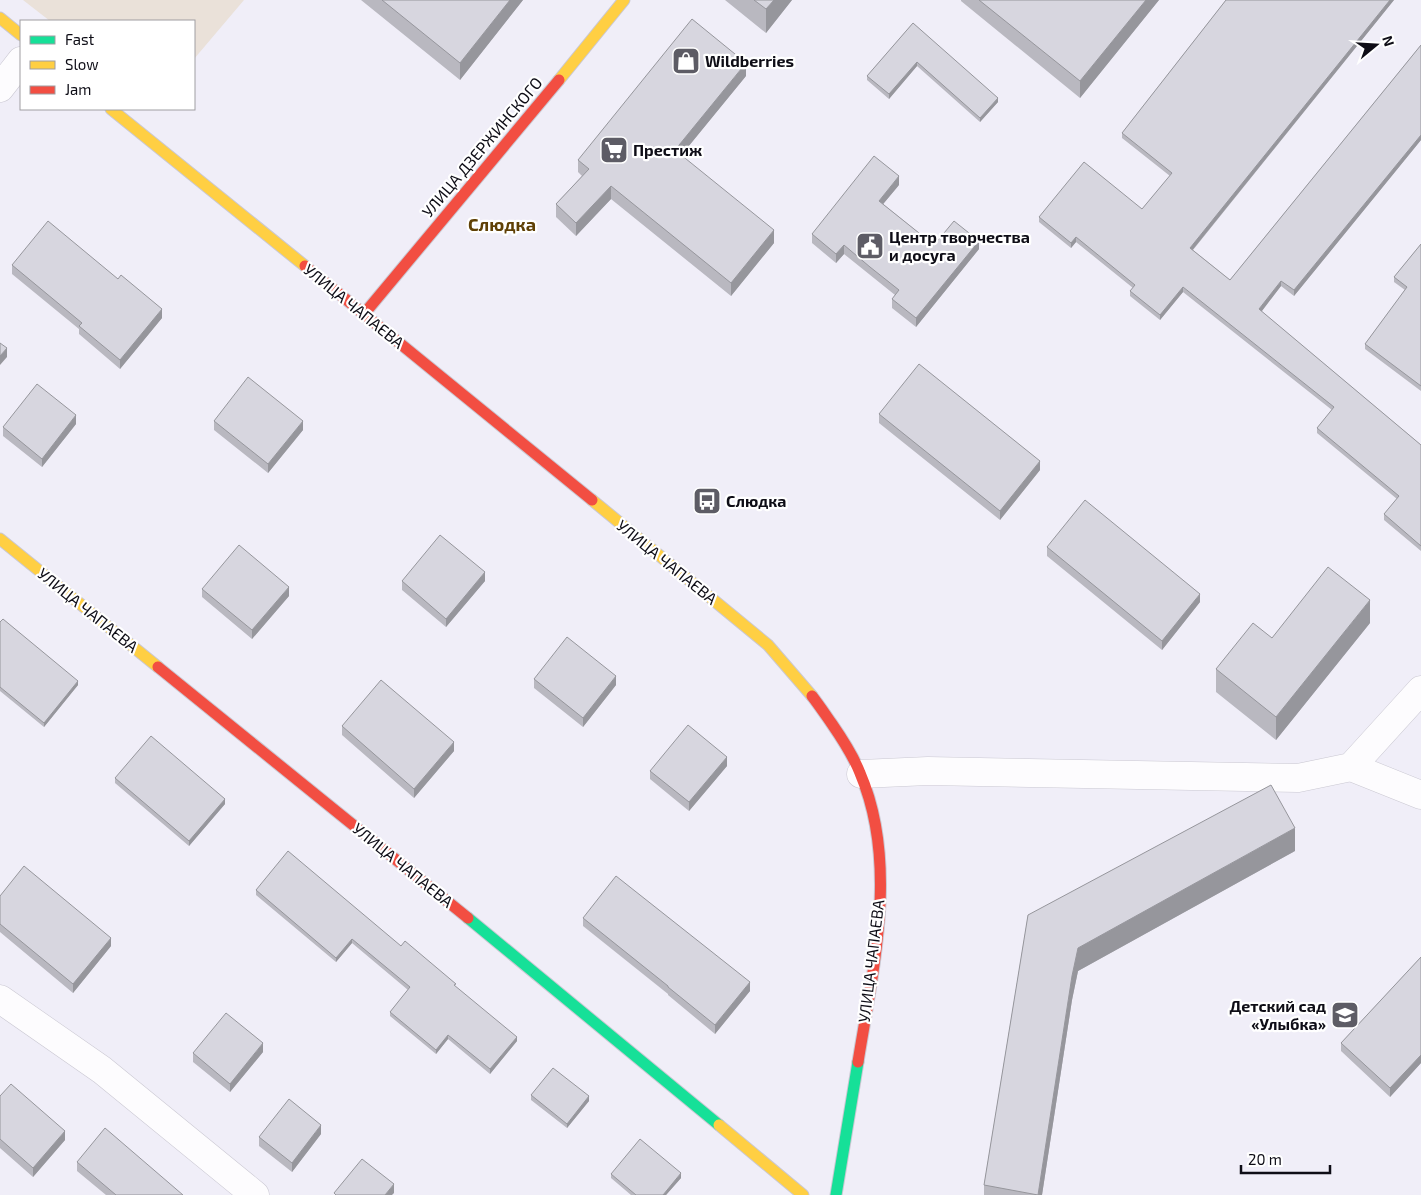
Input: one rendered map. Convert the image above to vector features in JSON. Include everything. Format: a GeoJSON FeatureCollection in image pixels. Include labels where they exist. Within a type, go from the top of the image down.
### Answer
{"type":"FeatureCollection","features":[{"type":"Feature","properties":{"kind":"main road","name":"УЛИЦА ДЗЕРЖИНСКОГО"},"geometry":{"type":"LineString","coordinates":[[364,314],[511,139],[624,0]]}},
{"type":"Feature","properties":{"kind":"main road"},"geometry":{"type":"LineString","coordinates":[[0,18],[20,34]]}},
{"type":"Feature","properties":{"kind":"main road","name":"УЛИЦА ЧАПАЕВА"},"geometry":{"type":"LineString","coordinates":[[112,110],[768,644],[817,702],[849,749],[861,774],[869,799],[877,832],[881,872],[877,946],[836,1195]]}},
{"type":"Feature","properties":{"kind":"main road","name":"УЛИЦА ЧАПАЕВА"},"geometry":{"type":"LineString","coordinates":[[0,539],[468,918],[803,1195]]}},
{"type":"Feature","properties":{"kind":"street"},"geometry":{"type":"LineString","coordinates":[[0,88],[20,63]]}},
{"type":"Feature","properties":{"kind":"street"},"geometry":{"type":"LineString","coordinates":[[1351,767],[1421,690]]}},
{"type":"Feature","properties":{"kind":"street"},"geometry":{"type":"LineString","coordinates":[[861,774],[928,771],[1298,778],[1351,767],[1421,795]]}},
{"type":"Feature","properties":{"kind":"street"},"geometry":{"type":"LineString","coordinates":[[0,1000],[102,1070],[256,1195]]}},
{"type":"Feature","properties":{"kind":"shaded area"},"geometry":{"type":"Polygon","coordinates":[[[23,0],[244,0],[195,58],[195,20],[49,20],[23,0]]]}},
{"type":"Feature","properties":{"kind":"building"},"geometry":{"type":"Polygon","coordinates":[[[382,0],[510,0],[460,63],[382,0]]]}},
{"type":"Feature","properties":{"kind":"building"},"geometry":{"type":"Polygon","coordinates":[[[754,0],[774,0],[766,9],[754,0]]]}},
{"type":"Feature","properties":{"kind":"building"},"geometry":{"type":"Polygon","coordinates":[[[979,0],[1146,0],[1080,81],[979,0]]]}},
{"type":"Feature","properties":{"kind":"building"},"geometry":{"type":"Polygon","coordinates":[[[1226,0],[1390,0],[1190,248],[1230,280],[1421,45],[1421,135],[1294,290],[1281,281],[1259,309],[1421,445],[1421,546],[1384,514],[1399,496],[1317,428],[1334,407],[1183,287],[1160,315],[1130,291],[1135,285],[1076,237],[1071,243],[1039,217],[1084,162],[1142,209],[1172,173],[1122,133],[1226,0]]]}},
{"type":"Feature","properties":{"kind":"building"},"geometry":{"type":"Polygon","coordinates":[[[692,19],[746,63],[675,150],[774,230],[731,283],[611,186],[576,223],[556,204],[589,169],[578,160],[692,19]]]}},
{"type":"Feature","properties":{"kind":"building"},"geometry":{"type":"Polygon","coordinates":[[[913,23],[998,98],[980,118],[917,62],[889,94],[867,76],[913,23]]]}},
{"type":"Feature","properties":{"kind":"building","name":"Центр творчества и досуга"},"geometry":{"type":"Polygon","coordinates":[[[874,156],[899,176],[879,201],[934,245],[954,221],[979,241],[916,318],[892,299],[899,290],[844,245],[836,254],[812,234],[874,156]]]}},
{"type":"Feature","properties":{"kind":"building"},"geometry":{"type":"Polygon","coordinates":[[[48,221],[118,279],[121,275],[162,309],[120,360],[79,326],[82,323],[12,265],[48,221]]]}},
{"type":"Feature","properties":{"kind":"building"},"geometry":{"type":"Polygon","coordinates":[[[1421,244],[1421,386],[1365,344],[1407,287],[1394,277],[1421,244]]]}},
{"type":"Feature","properties":{"kind":"building"},"geometry":{"type":"Polygon","coordinates":[[[0,343],[7,348],[0,356],[0,343]]]}},
{"type":"Feature","properties":{"kind":"building"},"geometry":{"type":"Polygon","coordinates":[[[919,364],[1040,461],[1000,511],[879,414],[919,364]]]}},
{"type":"Feature","properties":{"kind":"building"},"geometry":{"type":"Polygon","coordinates":[[[248,377],[303,421],[268,464],[214,421],[248,377]]]}},
{"type":"Feature","properties":{"kind":"building"},"geometry":{"type":"Polygon","coordinates":[[[37,384],[76,415],[42,459],[3,427],[37,384]]]}},
{"type":"Feature","properties":{"kind":"building"},"geometry":{"type":"Polygon","coordinates":[[[1085,500],[1200,594],[1162,641],[1047,547],[1085,500]]]}},
{"type":"Feature","properties":{"kind":"building"},"geometry":{"type":"Polygon","coordinates":[[[440,535],[485,572],[446,619],[402,581],[440,535]]]}},
{"type":"Feature","properties":{"kind":"building"},"geometry":{"type":"Polygon","coordinates":[[[239,545],[289,587],[252,630],[202,589],[239,545]]]}},
{"type":"Feature","properties":{"kind":"building"},"geometry":{"type":"Polygon","coordinates":[[[1328,567],[1370,600],[1276,717],[1216,669],[1253,623],[1272,638],[1328,567]]]}},
{"type":"Feature","properties":{"kind":"building"},"geometry":{"type":"Polygon","coordinates":[[[3,619],[78,681],[44,723],[0,687],[0,622],[3,619]]]}},
{"type":"Feature","properties":{"kind":"building"},"geometry":{"type":"Polygon","coordinates":[[[567,637],[616,676],[583,718],[534,679],[567,637]]]}},
{"type":"Feature","properties":{"kind":"building"},"geometry":{"type":"Polygon","coordinates":[[[381,680],[454,742],[414,789],[342,726],[381,680]]]}},
{"type":"Feature","properties":{"kind":"building"},"geometry":{"type":"Polygon","coordinates":[[[688,725],[727,757],[689,802],[650,771],[688,725]]]}},
{"type":"Feature","properties":{"kind":"building"},"geometry":{"type":"Polygon","coordinates":[[[151,736],[225,799],[189,841],[115,778],[151,736]]]}},
{"type":"Feature","properties":{"kind":"building"},"geometry":{"type":"Polygon","coordinates":[[[1271,785],[1295,828],[1078,948],[1038,1195],[984,1185],[1028,915],[1271,785]]]}},
{"type":"Feature","properties":{"kind":"building"},"geometry":{"type":"Polygon","coordinates":[[[288,851],[401,946],[405,941],[456,984],[454,985],[517,1037],[490,1069],[448,1035],[436,1050],[390,1012],[410,987],[352,939],[336,958],[256,890],[288,851]]]}},
{"type":"Feature","properties":{"kind":"building"},"geometry":{"type":"Polygon","coordinates":[[[24,866],[111,938],[73,984],[0,924],[0,896],[24,866]]]}},
{"type":"Feature","properties":{"kind":"building"},"geometry":{"type":"Polygon","coordinates":[[[616,876],[750,982],[715,1025],[583,918],[616,876]]]}},
{"type":"Feature","properties":{"kind":"building"},"geometry":{"type":"Polygon","coordinates":[[[1421,957],[1421,1055],[1390,1088],[1341,1043],[1421,957]]]}},
{"type":"Feature","properties":{"kind":"building"},"geometry":{"type":"Polygon","coordinates":[[[226,1013],[263,1043],[230,1084],[193,1053],[226,1013]]]}},
{"type":"Feature","properties":{"kind":"building"},"geometry":{"type":"Polygon","coordinates":[[[553,1068],[589,1096],[567,1124],[531,1095],[553,1068]]]}},
{"type":"Feature","properties":{"kind":"building"},"geometry":{"type":"Polygon","coordinates":[[[11,1084],[65,1131],[33,1168],[0,1139],[0,1096],[11,1084]]]}},
{"type":"Feature","properties":{"kind":"building"},"geometry":{"type":"Polygon","coordinates":[[[289,1099],[321,1125],[292,1163],[259,1137],[289,1099]]]}},
{"type":"Feature","properties":{"kind":"building"},"geometry":{"type":"Polygon","coordinates":[[[105,1128],[183,1195],[116,1195],[77,1162],[105,1128]]]}},
{"type":"Feature","properties":{"kind":"building"},"geometry":{"type":"Polygon","coordinates":[[[640,1139],[681,1173],[663,1195],[636,1195],[611,1174],[640,1139]]]}},
{"type":"Feature","properties":{"kind":"building"},"geometry":{"type":"Polygon","coordinates":[[[362,1159],[394,1184],[385,1195],[336,1195],[334,1193],[362,1159]]]}},
{"type":"Feature","properties":{"kind":"traffic: fast"},"geometry":{"type":"LineString","coordinates":[[468,918],[719,1125]]}},
{"type":"Feature","properties":{"kind":"traffic: fast"},"geometry":{"type":"LineString","coordinates":[[836,1195],[858,1062]]}},
{"type":"Feature","properties":{"kind":"traffic: slow"},"geometry":{"type":"LineString","coordinates":[[559,80],[624,0]]}},
{"type":"Feature","properties":{"kind":"traffic: slow"},"geometry":{"type":"LineString","coordinates":[[0,18],[20,34]]}},
{"type":"Feature","properties":{"kind":"traffic: slow"},"geometry":{"type":"LineString","coordinates":[[112,110],[305,266]]}},
{"type":"Feature","properties":{"kind":"traffic: slow"},"geometry":{"type":"LineString","coordinates":[[592,500],[768,645],[812,696]]}},
{"type":"Feature","properties":{"kind":"traffic: slow"},"geometry":{"type":"LineString","coordinates":[[0,539],[158,667]]}},
{"type":"Feature","properties":{"kind":"traffic: slow"},"geometry":{"type":"LineString","coordinates":[[719,1125],[803,1195]]}},
{"type":"Feature","properties":{"kind":"traffic: jam"},"geometry":{"type":"LineString","coordinates":[[364,314],[559,80]]}},
{"type":"Feature","properties":{"kind":"traffic: jam"},"geometry":{"type":"LineString","coordinates":[[305,266],[592,500]]}},
{"type":"Feature","properties":{"kind":"traffic: jam"},"geometry":{"type":"LineString","coordinates":[[158,667],[468,918]]}},
{"type":"Feature","properties":{"kind":"traffic: jam"},"geometry":{"type":"LineString","coordinates":[[812,696],[844,742],[857,766],[872,808],[878,843],[880,880],[876,954],[858,1062]]}},
{"type":"Feature","properties":{"kind":"place","name":"Wildberries"},"geometry":{"type":"Point","coordinates":[686,61]}},
{"type":"Feature","properties":{"kind":"place","name":"Престиж"},"geometry":{"type":"Point","coordinates":[614,150]}},
{"type":"Feature","properties":{"kind":"place","name":"Центр творчества и досуга"},"geometry":{"type":"Point","coordinates":[870,246]}},
{"type":"Feature","properties":{"kind":"place","name":"Слюдка"},"geometry":{"type":"Point","coordinates":[707,501]}},
{"type":"Feature","properties":{"kind":"place","name":"Детский сад «Улыбка»"},"geometry":{"type":"Point","coordinates":[1345,1015]}},
{"type":"Feature","properties":{"kind":"district","name":"Слюдка"},"geometry":{"type":"Point","coordinates":[502,225]}}]}
